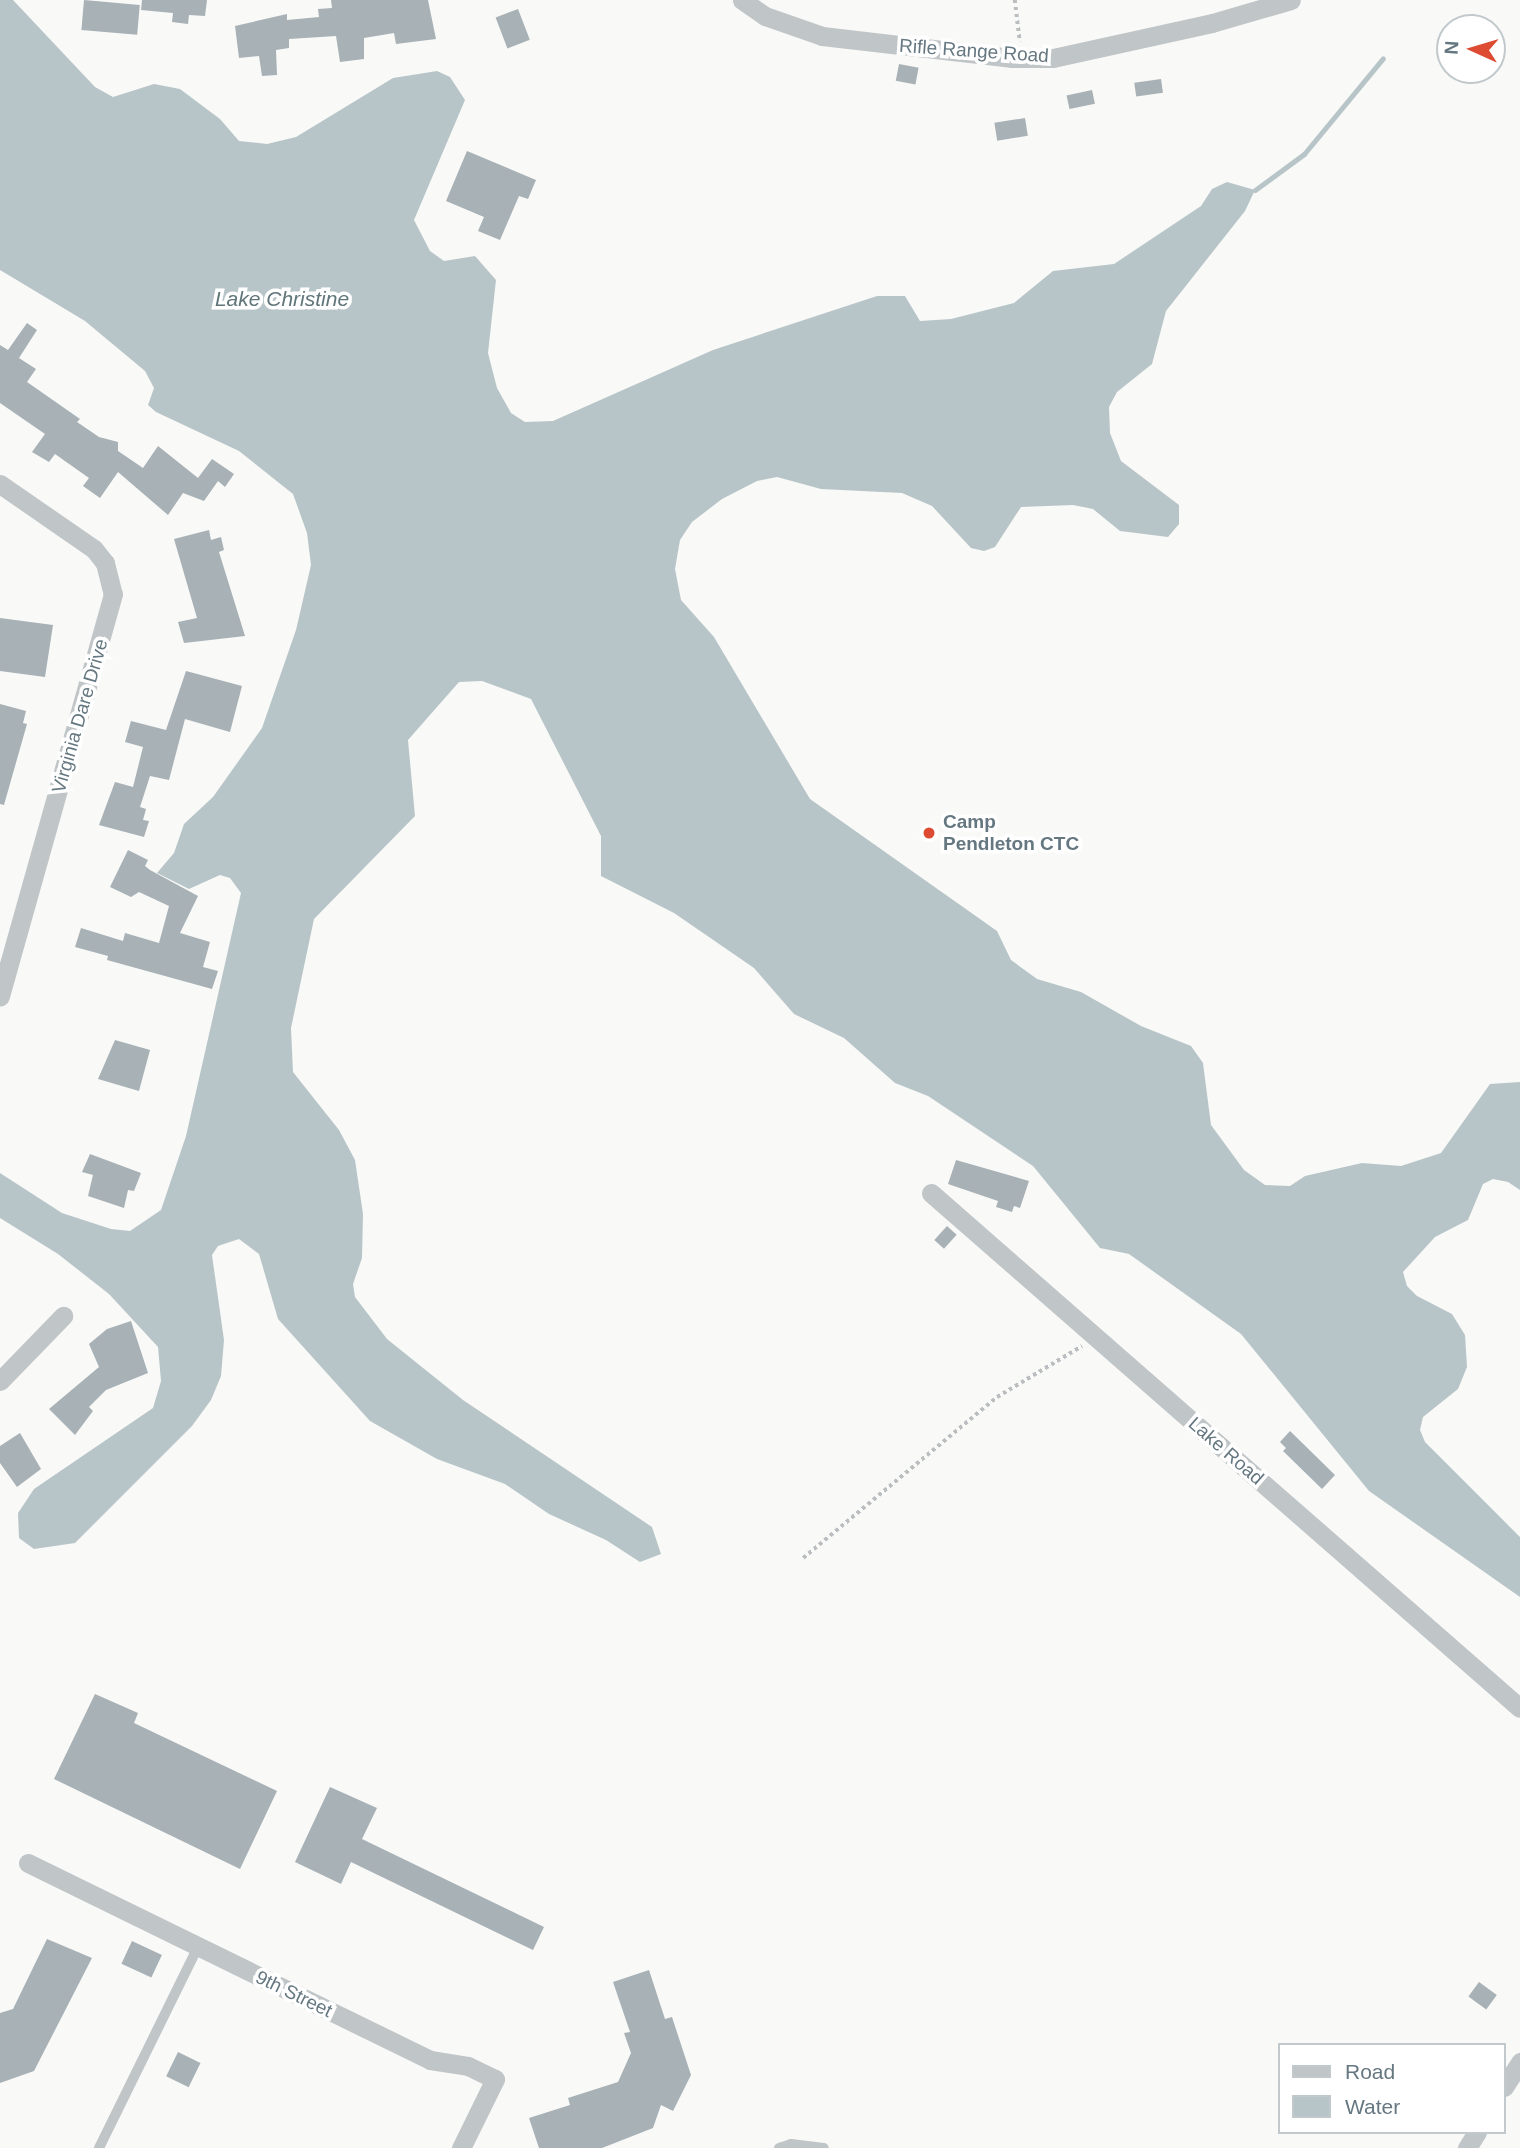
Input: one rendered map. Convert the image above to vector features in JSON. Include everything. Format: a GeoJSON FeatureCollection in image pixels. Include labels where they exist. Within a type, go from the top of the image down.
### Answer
{"type":"FeatureCollection","features":[{"type":"Feature","properties":{"kind":"street","name":"Rifle Range Road"},"geometry":{"type":"LineString","coordinates":[[742,0],[765,16],[822,36],[1022,58],[1053,58],[1291,0]]}},
{"type":"Feature","properties":{"kind":"street","name":"Virginia Dare Drive"},"geometry":{"type":"LineString","coordinates":[[0,484],[94,549],[105,563],[113,594],[0,996]]}},
{"type":"Feature","properties":{"kind":"street","name":"Lake Road"},"geometry":{"type":"LineString","coordinates":[[931,1193],[1520,1709]]}},
{"type":"Feature","properties":{"kind":"street"},"geometry":{"type":"LineString","coordinates":[[0,1381],[62,1316]]}},
{"type":"Feature","properties":{"kind":"street","name":"9th Street"},"geometry":{"type":"LineString","coordinates":[[28,1863],[430,2060],[468,2066],[495,2079],[461,2148]]}},
{"type":"Feature","properties":{"kind":"street"},"geometry":{"type":"LineString","coordinates":[[1506,2084],[1520,2062]]}},
{"type":"Feature","properties":{"kind":"lane"},"geometry":{"type":"LineString","coordinates":[[99,2148],[198,1947]]}},
{"type":"Feature","properties":{"kind":"lane"},"geometry":{"type":"LineString","coordinates":[[779,2148],[791,2144],[824,2148]]}},
{"type":"Feature","properties":{"kind":"path"},"geometry":{"type":"LineString","coordinates":[[1015,0],[1022,58]]}},
{"type":"Feature","properties":{"kind":"path"},"geometry":{"type":"LineString","coordinates":[[803,1558],[997,1397],[1095,1337]]}},
{"type":"Feature","properties":{"kind":"water","name":"Lake Christine"},"geometry":{"type":"Polygon","coordinates":[[[0,0],[13,0],[95,87],[113,97],[154,84],[180,89],[220,119],[239,141],[267,144],[296,137],[393,78],[437,71],[450,77],[465,100],[414,220],[430,251],[444,261],[475,256],[496,280],[488,353],[497,388],[511,413],[525,422],[553,421],[713,350],[877,296],[905,296],[920,321],[951,319],[1014,303],[1053,271],[1114,264],[1201,206],[1212,189],[1227,182],[1255,190],[1245,211],[1166,311],[1152,364],[1117,392],[1109,407],[1110,433],[1121,461],[1179,505],[1179,524],[1168,537],[1120,531],[1093,509],[1073,505],[1021,507],[995,547],[984,551],[971,548],[932,506],[902,493],[821,489],[777,477],[757,481],[722,499],[692,522],[680,540],[675,569],[681,600],[714,637],[810,799],[997,931],[1011,960],[1037,979],[1081,992],[1141,1026],[1191,1046],[1203,1063],[1211,1125],[1244,1170],[1265,1185],[1290,1186],[1305,1176],[1362,1163],[1401,1166],[1441,1153],[1490,1084],[1520,1082],[1520,1190],[1508,1182],[1493,1179],[1483,1184],[1468,1220],[1435,1237],[1403,1272],[1407,1286],[1417,1296],[1452,1314],[1465,1335],[1467,1367],[1458,1389],[1423,1417],[1420,1430],[1425,1442],[1520,1537],[1520,1597],[1369,1491],[1241,1334],[1129,1254],[1100,1248],[1033,1166],[928,1096],[895,1083],[844,1038],[794,1014],[754,968],[674,913],[601,876],[601,836],[531,699],[482,681],[459,682],[408,740],[415,816],[314,919],[291,1028],[293,1072],[339,1130],[355,1160],[363,1214],[362,1258],[353,1284],[355,1297],[387,1339],[463,1400],[652,1527],[661,1554],[640,1562],[606,1540],[549,1514],[505,1484],[437,1459],[370,1421],[278,1319],[259,1254],[239,1239],[218,1246],[212,1255],[224,1340],[221,1376],[211,1400],[192,1426],[75,1543],[34,1549],[19,1538],[18,1513],[34,1489],[153,1408],[161,1381],[158,1347],[109,1294],[58,1254],[0,1218],[0,1173],[62,1213],[111,1229],[130,1231],[161,1210],[186,1136],[241,893],[230,878],[220,875],[189,889],[157,873],[174,853],[184,824],[213,797],[262,728],[296,630],[311,565],[307,533],[293,494],[239,451],[156,412],[148,405],[154,388],[145,371],[85,321],[0,270],[0,0]]]}},
{"type":"Feature","properties":{"kind":"building"},"geometry":{"type":"Polygon","coordinates":[[[84,0],[140,5],[137,35],[81,30],[84,0]]]}},
{"type":"Feature","properties":{"kind":"building"},"geometry":{"type":"Polygon","coordinates":[[[142,0],[207,0],[205,16],[189,15],[188,24],[172,22],[173,13],[141,10],[142,0]]]}},
{"type":"Feature","properties":{"kind":"building"},"geometry":{"type":"Polygon","coordinates":[[[331,0],[428,0],[436,39],[396,44],[394,33],[364,38],[364,59],[340,62],[336,36],[289,39],[289,48],[276,50],[277,75],[262,76],[259,56],[239,58],[235,26],[287,14],[287,20],[319,17],[318,9],[332,8],[331,0]]]}},
{"type":"Feature","properties":{"kind":"building"},"geometry":{"type":"Polygon","coordinates":[[[518,9],[530,40],[507,48],[496,18],[518,9]]]}},
{"type":"Feature","properties":{"kind":"building"},"geometry":{"type":"Polygon","coordinates":[[[899,64],[919,68],[915,85],[896,81],[899,64]]]}},
{"type":"Feature","properties":{"kind":"building"},"geometry":{"type":"Polygon","coordinates":[[[1161,79],[1163,93],[1136,97],[1134,83],[1161,79]]]}},
{"type":"Feature","properties":{"kind":"building"},"geometry":{"type":"Polygon","coordinates":[[[1092,90],[1095,104],[1069,109],[1067,95],[1092,90]]]}},
{"type":"Feature","properties":{"kind":"building"},"geometry":{"type":"Polygon","coordinates":[[[1025,118],[1028,136],[997,141],[994,123],[1025,118]]]}},
{"type":"Feature","properties":{"kind":"building"},"geometry":{"type":"Polygon","coordinates":[[[467,151],[536,180],[528,199],[519,196],[500,240],[478,231],[484,217],[446,201],[467,151]]]}},
{"type":"Feature","properties":{"kind":"building"},"geometry":{"type":"Polygon","coordinates":[[[27,323],[37,330],[19,358],[36,369],[27,382],[80,419],[77,422],[99,437],[118,442],[118,451],[143,468],[158,446],[198,478],[212,459],[234,474],[225,487],[218,481],[204,501],[183,493],[168,515],[118,472],[100,498],[83,486],[89,478],[55,454],[49,462],[32,452],[45,434],[0,403],[0,345],[8,350],[27,323]]]}},
{"type":"Feature","properties":{"kind":"building"},"geometry":{"type":"Polygon","coordinates":[[[209,530],[211,540],[221,537],[224,550],[219,552],[245,636],[184,643],[178,622],[197,618],[174,539],[209,530]]]}},
{"type":"Feature","properties":{"kind":"building"},"geometry":{"type":"Polygon","coordinates":[[[0,618],[53,625],[45,677],[0,671],[0,618]]]}},
{"type":"Feature","properties":{"kind":"building"},"geometry":{"type":"Polygon","coordinates":[[[186,671],[242,686],[230,732],[185,719],[169,780],[150,776],[140,807],[146,809],[143,820],[149,821],[144,837],[99,825],[115,782],[133,787],[143,747],[125,742],[131,721],[166,730],[186,671]]]}},
{"type":"Feature","properties":{"kind":"building"},"geometry":{"type":"Polygon","coordinates":[[[0,704],[26,711],[23,723],[27,724],[4,805],[0,804],[0,704]]]}},
{"type":"Feature","properties":{"kind":"building"},"geometry":{"type":"Polygon","coordinates":[[[128,850],[148,860],[145,866],[150,870],[198,896],[180,933],[210,942],[203,967],[218,971],[212,989],[107,960],[108,956],[75,947],[81,928],[123,941],[125,933],[159,943],[169,906],[139,892],[131,897],[110,887],[128,850]]]}},
{"type":"Feature","properties":{"kind":"building"},"geometry":{"type":"Polygon","coordinates":[[[115,1040],[150,1050],[139,1091],[98,1079],[115,1040]]]}},
{"type":"Feature","properties":{"kind":"building"},"geometry":{"type":"Polygon","coordinates":[[[90,1154],[141,1173],[134,1191],[128,1190],[124,1208],[88,1196],[93,1175],[82,1172],[90,1154]]]}},
{"type":"Feature","properties":{"kind":"building"},"geometry":{"type":"Polygon","coordinates":[[[956,1160],[1029,1181],[1020,1208],[1014,1206],[1012,1212],[996,1207],[998,1201],[948,1184],[956,1160]]]}},
{"type":"Feature","properties":{"kind":"building"},"geometry":{"type":"Polygon","coordinates":[[[947,1226],[957,1235],[944,1249],[934,1240],[947,1226]]]}},
{"type":"Feature","properties":{"kind":"building"},"geometry":{"type":"Polygon","coordinates":[[[131,1321],[148,1373],[106,1390],[89,1407],[93,1411],[75,1435],[49,1409],[99,1367],[89,1344],[107,1329],[131,1321]]]}},
{"type":"Feature","properties":{"kind":"building"},"geometry":{"type":"Polygon","coordinates":[[[1290,1431],[1335,1475],[1322,1489],[1283,1451],[1286,1448],[1280,1442],[1290,1431]]]}},
{"type":"Feature","properties":{"kind":"building"},"geometry":{"type":"Polygon","coordinates":[[[20,1433],[41,1469],[17,1487],[0,1463],[0,1446],[20,1433]]]}},
{"type":"Feature","properties":{"kind":"building"},"geometry":{"type":"Polygon","coordinates":[[[95,1694],[138,1713],[134,1723],[277,1791],[240,1869],[54,1779],[95,1694]]]}},
{"type":"Feature","properties":{"kind":"building"},"geometry":{"type":"Polygon","coordinates":[[[330,1787],[377,1808],[362,1839],[544,1927],[533,1950],[351,1862],[341,1884],[295,1862],[330,1787]]]}},
{"type":"Feature","properties":{"kind":"building"},"geometry":{"type":"Polygon","coordinates":[[[47,1939],[92,1958],[34,2071],[0,2083],[0,2013],[13,2009],[47,1939]]]}},
{"type":"Feature","properties":{"kind":"building"},"geometry":{"type":"Polygon","coordinates":[[[132,1941],[162,1955],[151,1978],[121,1964],[132,1941]]]}},
{"type":"Feature","properties":{"kind":"building"},"geometry":{"type":"Polygon","coordinates":[[[649,1970],[665,2019],[672,2017],[691,2075],[673,2111],[661,2105],[653,2128],[602,2148],[539,2148],[529,2118],[570,2105],[568,2098],[618,2082],[631,2053],[624,2033],[630,2032],[613,1982],[649,1970]]]}},
{"type":"Feature","properties":{"kind":"building"},"geometry":{"type":"Polygon","coordinates":[[[1479,1982],[1497,1995],[1486,2009],[1468,1997],[1479,1982]]]}},
{"type":"Feature","properties":{"kind":"building"},"geometry":{"type":"Polygon","coordinates":[[[178,2052],[200,2063],[189,2087],[166,2076],[178,2052]]]}},
{"type":"Feature","properties":{"kind":"waterway"},"geometry":{"type":"LineString","coordinates":[[1255,190],[1304,154],[1383,58]]}},
{"type":"Feature","properties":{"kind":"place","name":"Camp Pendleton CTC"},"geometry":{"type":"Point","coordinates":[929,833]}}]}
